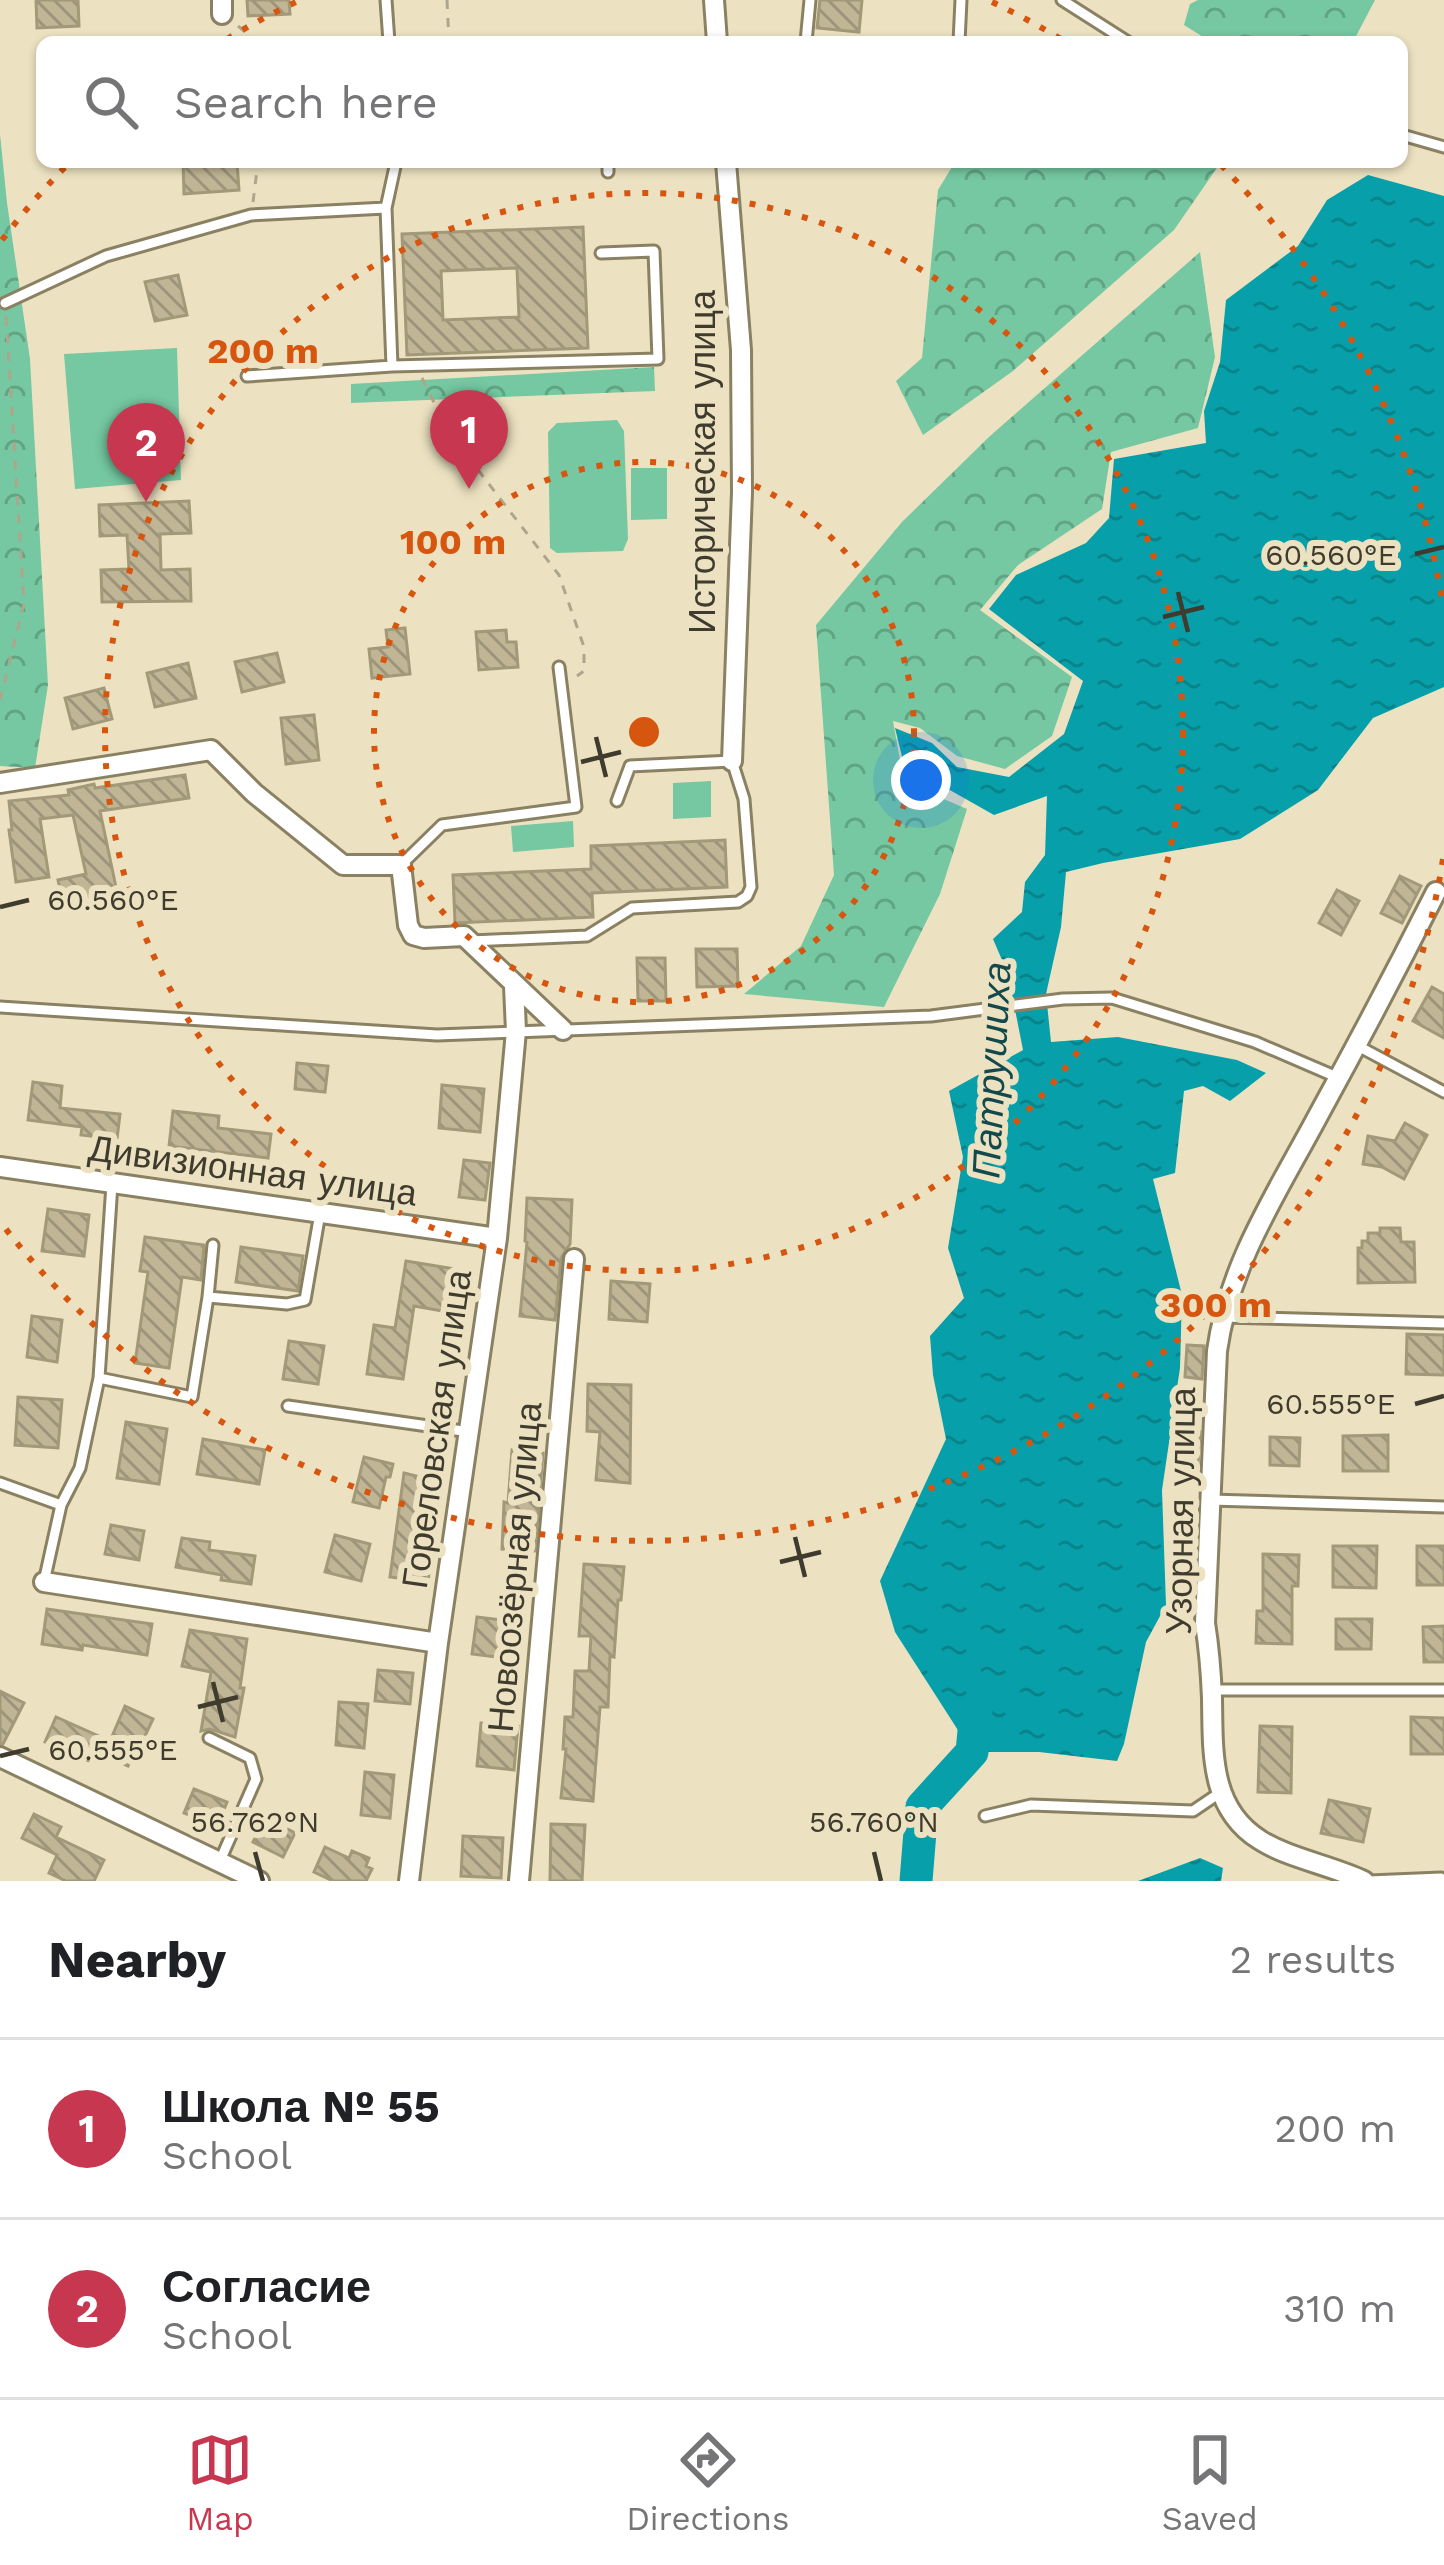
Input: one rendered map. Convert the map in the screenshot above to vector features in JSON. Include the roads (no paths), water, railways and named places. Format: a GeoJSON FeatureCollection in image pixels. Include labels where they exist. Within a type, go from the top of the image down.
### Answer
{"type":"FeatureCollection","features":[{"type":"Feature","properties":{"kind":"street"},"geometry":{"type":"LineString","coordinates":[[714,0],[717,36]]}},
{"type":"Feature","properties":{"kind":"street","name":"Историческая улица"},"geometry":{"type":"LineString","coordinates":[[726,168],[741,350],[742,492],[733,761]]}},
{"type":"Feature","properties":{"kind":"street"},"geometry":{"type":"LineString","coordinates":[[0,783],[211,750],[254,793],[343,865],[401,865],[413,935],[471,940],[563,1030]]}},
{"type":"Feature","properties":{"kind":"street","name":"Узорная улица"},"geometry":{"type":"LineString","coordinates":[[1220,1792],[1213,1763],[1205,1623],[1222,1317],[1251,1240],[1440,885]]}},
{"type":"Feature","properties":{"kind":"street","name":"Гореловская улица"},"geometry":{"type":"LineString","coordinates":[[409,1881],[438,1642],[497,1238],[516,1031],[514,986]]}},
{"type":"Feature","properties":{"kind":"street","name":"Дивизионная улица"},"geometry":{"type":"LineString","coordinates":[[0,1167],[497,1238]]}},
{"type":"Feature","properties":{"kind":"street","name":"Новоозёрная улица"},"geometry":{"type":"LineString","coordinates":[[518,1881],[574,1259]]}},
{"type":"Feature","properties":{"kind":"street"},"geometry":{"type":"LineString","coordinates":[[44,1582],[438,1642]]}},
{"type":"Feature","properties":{"kind":"street"},"geometry":{"type":"LineString","coordinates":[[0,1757],[259,1881]]}},
{"type":"Feature","properties":{"kind":"street"},"geometry":{"type":"LineString","coordinates":[[1220,1792],[1241,1826],[1264,1843],[1367,1881]]}},
{"type":"Feature","properties":{"kind":"lane"},"geometry":{"type":"LineString","coordinates":[[386,0],[389,36]]}},
{"type":"Feature","properties":{"kind":"lane"},"geometry":{"type":"LineString","coordinates":[[807,36],[810,0]]}},
{"type":"Feature","properties":{"kind":"lane"},"geometry":{"type":"LineString","coordinates":[[959,36],[961,0]]}},
{"type":"Feature","properties":{"kind":"lane"},"geometry":{"type":"LineString","coordinates":[[1062,0],[1083,7],[1121,36]]}},
{"type":"Feature","properties":{"kind":"lane"},"geometry":{"type":"LineString","coordinates":[[1408,137],[1444,147]]}},
{"type":"Feature","properties":{"kind":"lane"},"geometry":{"type":"LineString","coordinates":[[392,366],[386,208],[394,168]]}},
{"type":"Feature","properties":{"kind":"lane"},"geometry":{"type":"LineString","coordinates":[[5,303],[106,256],[251,214],[386,208]]}},
{"type":"Feature","properties":{"kind":"lane"},"geometry":{"type":"LineString","coordinates":[[247,376],[416,365],[658,359],[654,251],[601,253]]}},
{"type":"Feature","properties":{"kind":"lane"},"geometry":{"type":"LineString","coordinates":[[401,865],[442,825],[576,807],[559,667]]}},
{"type":"Feature","properties":{"kind":"lane"},"geometry":{"type":"LineString","coordinates":[[471,940],[587,936],[632,908],[738,902],[747,896],[751,887],[746,821],[733,761],[630,766],[617,801]]}},
{"type":"Feature","properties":{"kind":"lane"},"geometry":{"type":"LineString","coordinates":[[0,1007],[437,1036],[931,1016],[1063,999],[1112,998],[1255,1042],[1340,1078]]}},
{"type":"Feature","properties":{"kind":"lane"},"geometry":{"type":"LineString","coordinates":[[1358,1046],[1444,1092]]}},
{"type":"Feature","properties":{"kind":"lane"},"geometry":{"type":"LineString","coordinates":[[44,1582],[61,1505],[80,1468],[99,1378],[112,1184]]}},
{"type":"Feature","properties":{"kind":"lane"},"geometry":{"type":"LineString","coordinates":[[208,1297],[287,1304],[305,1300],[320,1213]]}},
{"type":"Feature","properties":{"kind":"lane"},"geometry":{"type":"LineString","coordinates":[[99,1378],[193,1397],[213,1245]]}},
{"type":"Feature","properties":{"kind":"lane"},"geometry":{"type":"LineString","coordinates":[[1222,1317],[1444,1323]]}},
{"type":"Feature","properties":{"kind":"lane"},"geometry":{"type":"LineString","coordinates":[[288,1406],[470,1432]]}},
{"type":"Feature","properties":{"kind":"lane"},"geometry":{"type":"LineString","coordinates":[[0,1483],[61,1505]]}},
{"type":"Feature","properties":{"kind":"lane"},"geometry":{"type":"LineString","coordinates":[[1210,1500],[1444,1507]]}},
{"type":"Feature","properties":{"kind":"lane"},"geometry":{"type":"LineString","coordinates":[[1211,1690],[1444,1690]]}},
{"type":"Feature","properties":{"kind":"lane"},"geometry":{"type":"LineString","coordinates":[[209,1738],[250,1758],[256,1779],[219,1863]]}},
{"type":"Feature","properties":{"kind":"lane"},"geometry":{"type":"LineString","coordinates":[[985,1816],[1031,1805],[1192,1811],[1220,1792]]}},
{"type":"Feature","properties":{"kind":"lane"},"geometry":{"type":"LineString","coordinates":[[1367,1881],[1442,1877]]}},
{"type":"Feature","properties":{"kind":"water"},"geometry":{"type":"Polygon","coordinates":[[[1368,175],[1444,196],[1444,687],[1373,718],[1318,790],[1240,839],[1066,872],[1061,927],[1046,994],[1051,1042],[1118,1037],[1237,1060],[1266,1073],[1230,1101],[1203,1086],[1184,1091],[1175,1173],[1153,1179],[1182,1295],[1180,1368],[1162,1490],[1166,1605],[1146,1642],[1117,1761],[1039,1752],[972,1752],[895,1632],[880,1581],[946,1439],[930,1336],[964,1298],[948,1248],[963,1157],[949,1091],[1023,1050],[1008,974],[993,939],[1022,912],[1025,882],[1045,855],[1047,796],[994,815],[948,789],[907,777],[895,728],[932,743],[957,767],[1009,777],[1064,734],[1083,681],[989,609],[1016,575],[1086,543],[1109,518],[1114,459],[1206,443],[1204,411],[1220,362],[1226,300],[1298,246],[1327,200],[1368,175]]]}},
{"type":"Feature","properties":{"kind":"water"},"geometry":{"type":"Polygon","coordinates":[[[1200,1858],[1223,1868],[1221,1881],[1138,1881],[1200,1858]]]}},
{"type":"Feature","properties":{"kind":"waterway","name":"Патрушиха"},"geometry":{"type":"LineString","coordinates":[[916,1881],[922,1807],[972,1752],[976,1710]]}},
{"type":"Feature","properties":{"kind":"place","name":"Школа № 55"},"geometry":{"type":"Point","coordinates":[469,489]}},
{"type":"Feature","properties":{"kind":"place","name":"Согласие"},"geometry":{"type":"Point","coordinates":[146,502]}}]}
